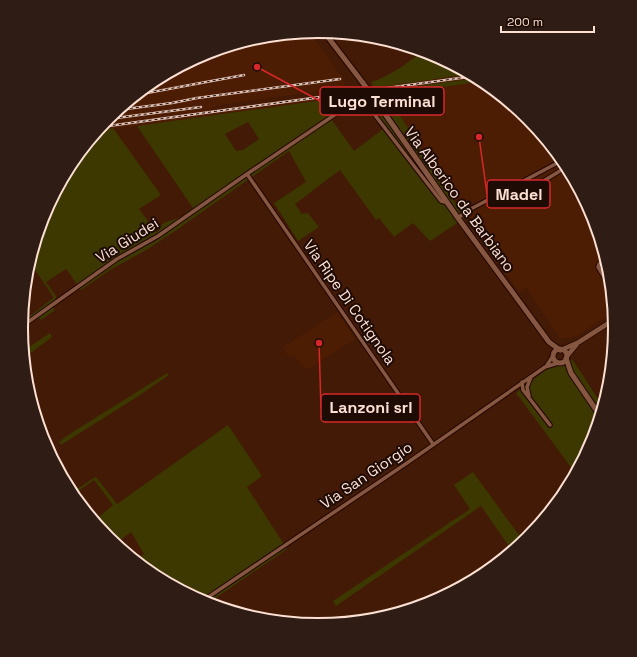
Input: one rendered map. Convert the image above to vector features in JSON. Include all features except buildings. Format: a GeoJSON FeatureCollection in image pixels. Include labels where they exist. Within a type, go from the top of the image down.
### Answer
{"type":"FeatureCollection","features":[{"type":"Feature","properties":{"kind":"main road","name":"Via Alberico da Barbiano"},"geometry":{"type":"LineString","coordinates":[[329,39],[371,94],[458,218],[549,342],[560,350]]}},
{"type":"Feature","properties":{"kind":"main road","name":"Via Alberico da Barbiano"},"geometry":{"type":"LineString","coordinates":[[549,342],[553,355]]}},
{"type":"Feature","properties":{"kind":"main road"},"geometry":{"type":"LineString","coordinates":[[571,373],[566,353],[560,350],[556,351],[553,355],[554,360],[571,373],[597,411]]}},
{"type":"Feature","properties":{"kind":"main road"},"geometry":{"type":"LineString","coordinates":[[559,363],[564,362],[566,357]]}},
{"type":"Feature","properties":{"kind":"street","name":"Via Giudei"},"geometry":{"type":"LineString","coordinates":[[28,322],[108,266],[158,236],[356,100],[361,99],[364,101],[441,201],[448,204]]}},
{"type":"Feature","properties":{"kind":"street"},"geometry":{"type":"LineString","coordinates":[[458,218],[467,211],[557,163]]}},
{"type":"Feature","properties":{"kind":"street"},"geometry":{"type":"LineString","coordinates":[[496,196],[507,198],[526,187],[537,185],[562,170]]}},
{"type":"Feature","properties":{"kind":"street","name":"Via Ripe Di Cotignola"},"geometry":{"type":"LineString","coordinates":[[247,174],[433,444]]}},
{"type":"Feature","properties":{"kind":"street"},"geometry":{"type":"LineString","coordinates":[[601,263],[598,267],[604,277]]}},
{"type":"Feature","properties":{"kind":"street"},"geometry":{"type":"LineString","coordinates":[[560,350],[579,342],[609,323]]}},
{"type":"Feature","properties":{"kind":"street"},"geometry":{"type":"LineString","coordinates":[[566,357],[579,342]]}},
{"type":"Feature","properties":{"kind":"street","name":"Via San Giorgio"},"geometry":{"type":"LineString","coordinates":[[208,597],[515,388],[544,367],[553,355]]}},
{"type":"Feature","properties":{"kind":"street","name":"Via San Giorgio"},"geometry":{"type":"LineString","coordinates":[[544,367],[559,363]]}},
{"type":"Feature","properties":{"kind":"street"},"geometry":{"type":"LineString","coordinates":[[529,397],[527,386],[531,376]]}},
{"type":"Feature","properties":{"kind":"street"},"geometry":{"type":"LineString","coordinates":[[522,382],[527,386]]}},
{"type":"Feature","properties":{"kind":"street"},"geometry":{"type":"LineString","coordinates":[[522,382],[523,390]]}},
{"type":"Feature","properties":{"kind":"street"},"geometry":{"type":"LineString","coordinates":[[515,388],[521,388],[523,390],[550,425]]}},
{"type":"Feature","properties":{"kind":"shaded area"},"geometry":{"type":"Polygon","coordinates":[[[314,38],[345,81],[343,88],[220,105],[207,110],[338,93],[361,87],[366,94],[107,129],[142,98],[173,77],[190,68],[225,53],[281,40],[314,38]]]}},
{"type":"Feature","properties":{"kind":"shaded area"},"geometry":{"type":"Polygon","coordinates":[[[417,55],[461,75],[374,88],[371,82],[392,73],[417,55]]]}},
{"type":"Feature","properties":{"kind":"shaded area"},"geometry":{"type":"Polygon","coordinates":[[[461,75],[468,79],[373,93],[370,89],[461,75]]]}},
{"type":"Feature","properties":{"kind":"shaded area"},"geometry":{"type":"Polygon","coordinates":[[[468,79],[473,83],[387,95],[465,218],[430,241],[413,223],[394,237],[379,218],[376,220],[340,170],[295,204],[302,214],[308,213],[319,227],[298,241],[274,203],[306,182],[289,151],[175,231],[148,249],[110,270],[81,290],[66,269],[46,282],[56,296],[56,300],[51,304],[55,310],[41,320],[38,317],[28,324],[29,317],[53,298],[35,269],[43,235],[50,217],[77,167],[108,129],[113,128],[161,195],[139,209],[157,233],[163,223],[179,218],[193,208],[137,126],[468,79]],[[358,101],[332,120],[354,151],[383,129],[358,101]],[[248,122],[225,134],[236,151],[243,150],[259,139],[248,122]]]}},
{"type":"Feature","properties":{"kind":"shaded area"},"geometry":{"type":"Polygon","coordinates":[[[473,83],[495,98],[524,123],[560,167],[587,217],[599,253],[607,291],[608,316],[576,336],[560,339],[526,287],[519,292],[468,222],[387,95],[473,83]]]}},
{"type":"Feature","properties":{"kind":"shaded area"},"geometry":{"type":"Polygon","coordinates":[[[337,312],[355,339],[310,368],[305,369],[294,355],[289,358],[283,347],[337,312]]]}},
{"type":"Feature","properties":{"kind":"shaded area"},"geometry":{"type":"Polygon","coordinates":[[[50,333],[52,337],[29,354],[29,347],[50,333]]]}},
{"type":"Feature","properties":{"kind":"shaded area"},"geometry":{"type":"Polygon","coordinates":[[[572,359],[600,401],[587,440],[572,469],[516,393],[548,368],[560,366],[572,359]]]}},
{"type":"Feature","properties":{"kind":"shaded area"},"geometry":{"type":"Polygon","coordinates":[[[167,373],[169,375],[137,397],[61,445],[59,442],[68,435],[167,373]]]}},
{"type":"Feature","properties":{"kind":"shaded area"},"geometry":{"type":"Polygon","coordinates":[[[228,425],[262,476],[247,487],[287,549],[214,600],[173,580],[140,557],[144,554],[131,532],[120,540],[113,534],[98,518],[113,505],[94,480],[78,491],[77,489],[95,477],[117,504],[228,425]]]}},
{"type":"Feature","properties":{"kind":"shaded area"},"geometry":{"type":"Polygon","coordinates":[[[473,472],[521,537],[510,547],[481,506],[336,606],[333,601],[470,509],[454,485],[473,472]]]}},
{"type":"Feature","properties":{"kind":"railway"},"geometry":{"type":"LineString","coordinates":[[150,92],[244,75]]}},
{"type":"Feature","properties":{"kind":"railway"},"geometry":{"type":"LineString","coordinates":[[110,126],[465,77]]}},
{"type":"Feature","properties":{"kind":"railway"},"geometry":{"type":"LineString","coordinates":[[129,109],[340,79]]}},
{"type":"Feature","properties":{"kind":"railway"},"geometry":{"type":"LineString","coordinates":[[119,118],[201,107]]}},
{"type":"Feature","properties":{"kind":"place","name":"Lugo Terminal"},"geometry":{"type":"Point","coordinates":[257,67]}},
{"type":"Feature","properties":{"kind":"place","name":"Madel"},"geometry":{"type":"Point","coordinates":[479,137]}},
{"type":"Feature","properties":{"kind":"place","name":"Lanzoni srl"},"geometry":{"type":"Point","coordinates":[319,343]}}]}
